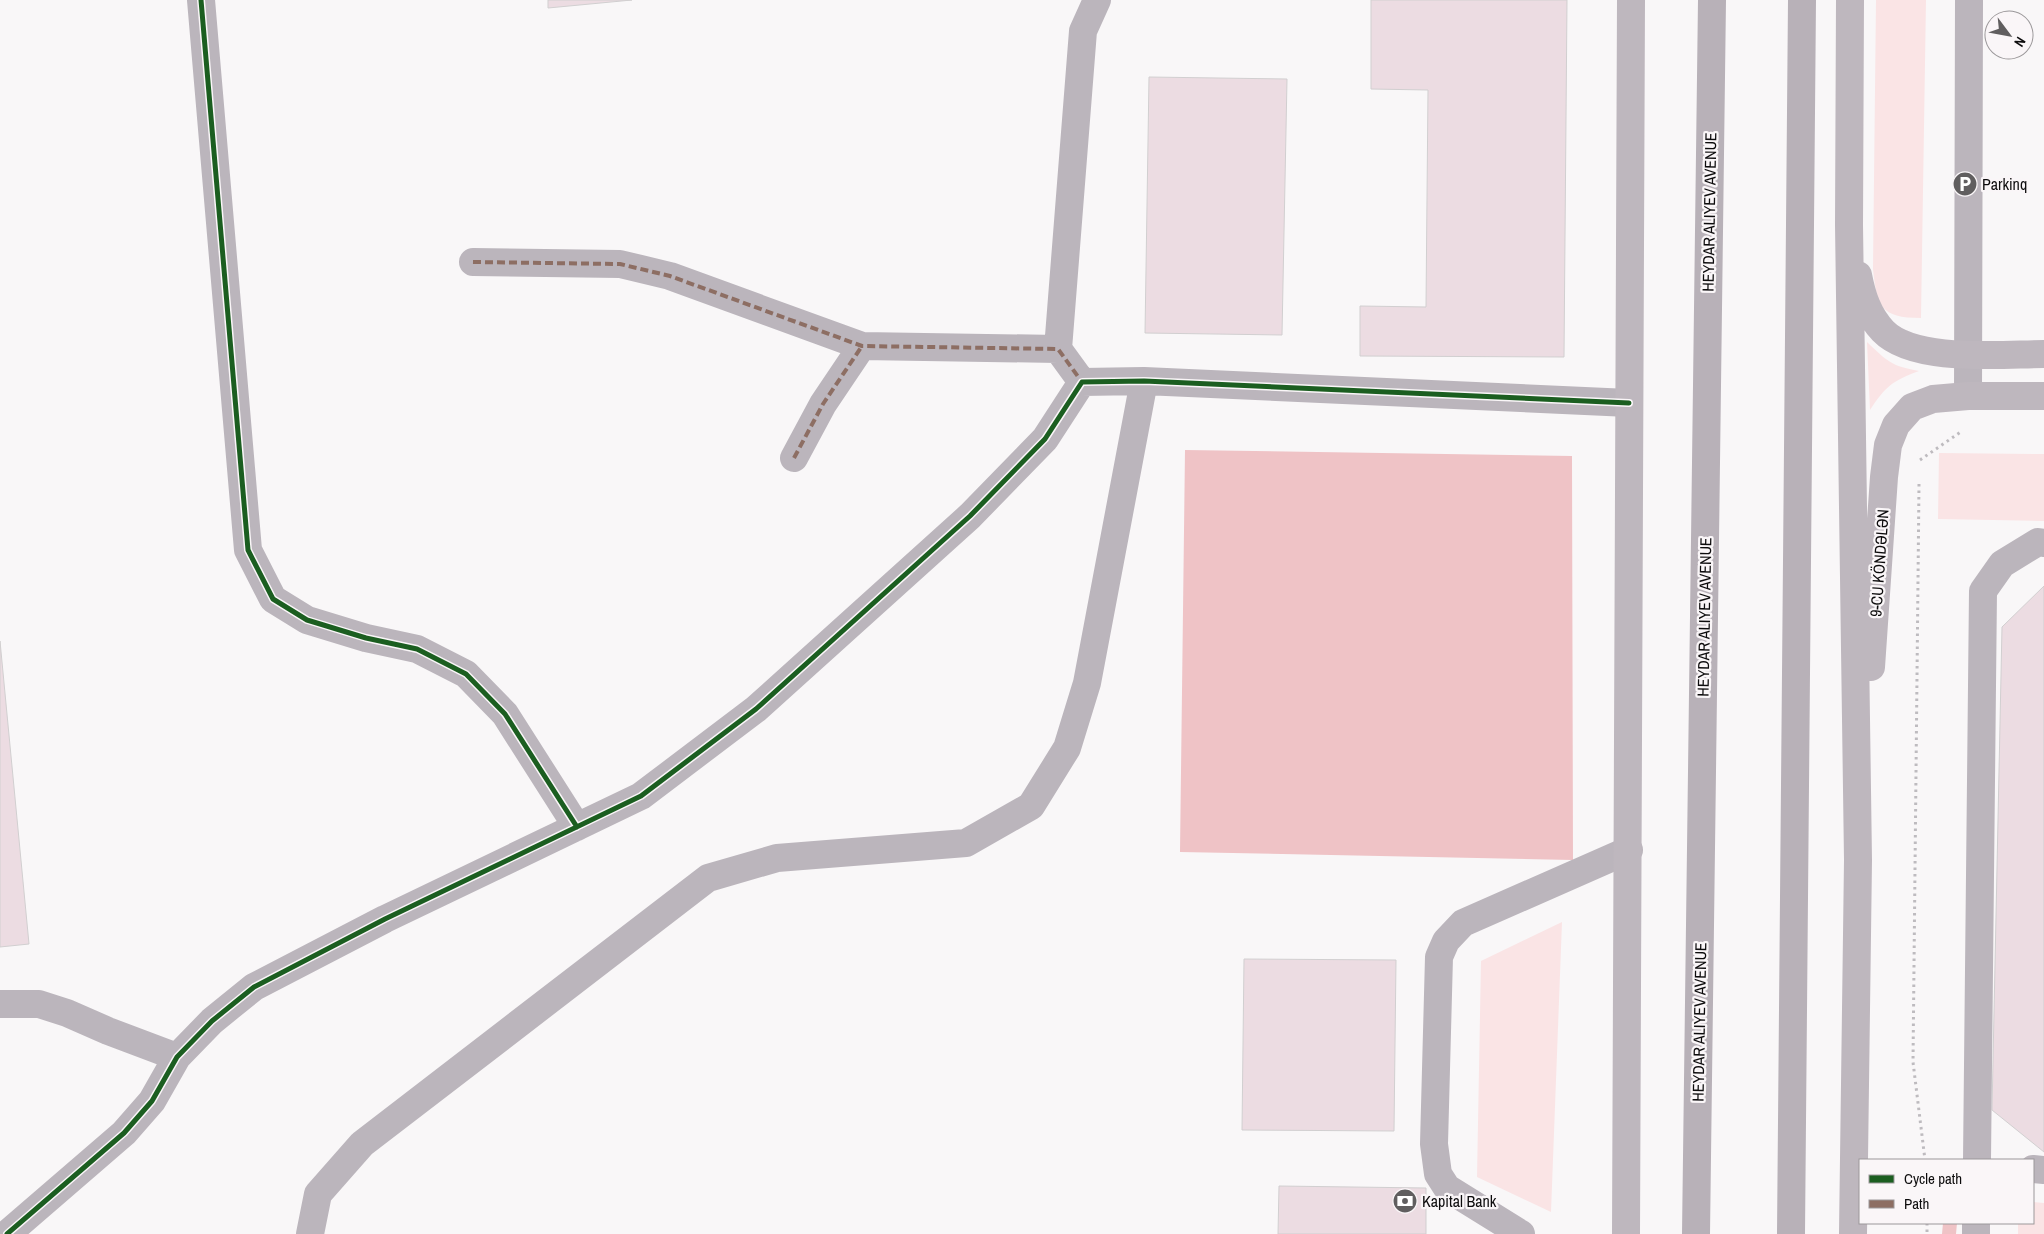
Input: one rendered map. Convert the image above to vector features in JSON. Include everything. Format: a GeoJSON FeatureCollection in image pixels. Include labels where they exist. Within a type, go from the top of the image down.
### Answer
{"type":"FeatureCollection","features":[{"type":"Feature","properties":{"kind":"highway","name":"HEYDAR ALIYEV AVENUE"},"geometry":{"type":"LineString","coordinates":[[1696,1234],[1712,0]]}},
{"type":"Feature","properties":{"kind":"highway"},"geometry":{"type":"LineString","coordinates":[[1790,1234],[1802,0]]}},
{"type":"Feature","properties":{"kind":"main road"},"geometry":{"type":"LineString","coordinates":[[1626,1234],[1631,0]]}},
{"type":"Feature","properties":{"kind":"main road"},"geometry":{"type":"LineString","coordinates":[[1850,0],[1849,225],[1858,860],[1853,1234]]}},
{"type":"Feature","properties":{"kind":"main road"},"geometry":{"type":"LineString","coordinates":[[1849,225],[1862,296],[1871,315],[1884,332],[1900,343],[1919,350],[1939,353],[2044,354]]}},
{"type":"Feature","properties":{"kind":"main road","name":"9-CU KÖNDƏLƏN"},"geometry":{"type":"LineString","coordinates":[[1858,860],[1884,487],[1888,445],[1896,425],[1912,407],[1933,399],[1968,396],[2044,396]]}},
{"type":"Feature","properties":{"kind":"street"},"geometry":{"type":"LineString","coordinates":[[201,0],[248,550],[273,599],[307,620],[366,638],[418,649],[466,674],[505,714],[577,827]]}},
{"type":"Feature","properties":{"kind":"street"},"geometry":{"type":"LineString","coordinates":[[1082,382],[1058,349],[1083,31],[1097,0]]}},
{"type":"Feature","properties":{"kind":"street"},"geometry":{"type":"LineString","coordinates":[[1968,396],[1969,0]]}},
{"type":"Feature","properties":{"kind":"street"},"geometry":{"type":"LineString","coordinates":[[473,262],[620,264],[670,276],[862,346],[1058,349]]}},
{"type":"Feature","properties":{"kind":"street"},"geometry":{"type":"LineString","coordinates":[[794,458],[823,404],[862,346]]}},
{"type":"Feature","properties":{"kind":"street"},"geometry":{"type":"LineString","coordinates":[[1082,382],[1144,381],[1629,403]]}},
{"type":"Feature","properties":{"kind":"street"},"geometry":{"type":"LineString","coordinates":[[310,1234],[318,1194],[362,1144],[708,878],[777,858],[966,843],[1031,806],[1067,748],[1086,683],[1144,381]]}},
{"type":"Feature","properties":{"kind":"street"},"geometry":{"type":"LineString","coordinates":[[7,1234],[124,1133],[152,1101],[177,1057],[212,1021],[254,987],[385,919],[641,796],[756,709],[970,516],[1044,439],[1082,382]]}},
{"type":"Feature","properties":{"kind":"street"},"geometry":{"type":"LineString","coordinates":[[1977,1159],[1983,590],[2002,564],[2038,542],[2044,543]]}},
{"type":"Feature","properties":{"kind":"street"},"geometry":{"type":"LineString","coordinates":[[1521,1234],[1448,1188],[1438,1174],[1434,1144],[1439,957],[1446,941],[1463,923],[1629,850]]}},
{"type":"Feature","properties":{"kind":"street"},"geometry":{"type":"LineString","coordinates":[[0,1004],[39,1004],[67,1013],[177,1057]]}},
{"type":"Feature","properties":{"kind":"path"},"geometry":{"type":"LineString","coordinates":[[1920,460],[1966,428]]}},
{"type":"Feature","properties":{"kind":"path"},"geometry":{"type":"LineString","coordinates":[[1920,480],[1913,1062],[1925,1159]]}},
{"type":"Feature","properties":{"kind":"shaded area"},"geometry":{"type":"Polygon","coordinates":[[[1876,0],[1926,0],[1921,318],[1897,316],[1889,312],[1879,301],[1876,292],[1873,269],[1876,0]]]}},
{"type":"Feature","properties":{"kind":"shaded area"},"geometry":{"type":"Polygon","coordinates":[[[1867,342],[1890,362],[1919,371],[1890,385],[1870,410],[1867,342]]]}},
{"type":"Feature","properties":{"kind":"shaded area"},"geometry":{"type":"Polygon","coordinates":[[[1185,450],[1572,456],[1573,860],[1180,852],[1185,450]]]}},
{"type":"Feature","properties":{"kind":"shaded area"},"geometry":{"type":"Polygon","coordinates":[[[1939,453],[2044,454],[2044,521],[1938,519],[1939,453]]]}},
{"type":"Feature","properties":{"kind":"shaded area"},"geometry":{"type":"Polygon","coordinates":[[[1562,922],[1551,1212],[1477,1177],[1481,961],[1562,922]]]}},
{"type":"Feature","properties":{"kind":"shaded area"},"geometry":{"type":"Polygon","coordinates":[[[2034,1202],[2044,1203],[2044,1234],[2018,1234],[2018,1224],[2034,1224],[2034,1202]]]}},
{"type":"Feature","properties":{"kind":"shaded area"},"geometry":{"type":"Polygon","coordinates":[[[1943,1224],[1957,1224],[1956,1234],[1942,1234],[1943,1224]]]}},
{"type":"Feature","properties":{"kind":"building"},"geometry":{"type":"Polygon","coordinates":[[[548,0],[632,0],[548,8],[548,0]]]}},
{"type":"Feature","properties":{"kind":"building"},"geometry":{"type":"Polygon","coordinates":[[[1371,0],[1567,0],[1564,357],[1360,356],[1360,306],[1426,307],[1428,90],[1371,89],[1371,0]]]}},
{"type":"Feature","properties":{"kind":"building"},"geometry":{"type":"Polygon","coordinates":[[[1149,77],[1287,79],[1282,335],[1145,333],[1149,77]]]}},
{"type":"Feature","properties":{"kind":"building"},"geometry":{"type":"Polygon","coordinates":[[[2044,586],[2044,1152],[1992,1110],[2002,627],[2044,586]]]}},
{"type":"Feature","properties":{"kind":"building"},"geometry":{"type":"Polygon","coordinates":[[[0,641],[29,944],[0,947],[0,641]]]}},
{"type":"Feature","properties":{"kind":"building"},"geometry":{"type":"Polygon","coordinates":[[[1244,959],[1396,960],[1394,1131],[1242,1130],[1244,959]]]}},
{"type":"Feature","properties":{"kind":"building"},"geometry":{"type":"Polygon","coordinates":[[[1279,1186],[1426,1188],[1426,1234],[1278,1234],[1279,1186]]]}},
{"type":"Feature","properties":{"kind":"marked path"},"geometry":{"type":"LineString","coordinates":[[473,262],[620,264],[670,276],[862,346],[1058,349],[1082,382]]}},
{"type":"Feature","properties":{"kind":"marked path"},"geometry":{"type":"LineString","coordinates":[[794,458],[823,404],[862,346]]}},
{"type":"Feature","properties":{"kind":"cycle path"},"geometry":{"type":"LineString","coordinates":[[201,0],[248,550],[273,599],[307,620],[366,638],[417,649],[466,674],[505,714],[577,827]]}},
{"type":"Feature","properties":{"kind":"cycle path"},"geometry":{"type":"LineString","coordinates":[[7,1234],[124,1133],[152,1101],[177,1057],[212,1021],[254,987],[385,919],[641,796],[756,709],[970,516],[1045,439],[1082,382],[1144,381],[1629,403]]}},
{"type":"Feature","properties":{"kind":"place","name":"Parkinq"},"geometry":{"type":"Point","coordinates":[1965,184]}},
{"type":"Feature","properties":{"kind":"place","name":"Kapital Bank"},"geometry":{"type":"Point","coordinates":[1405,1201]}}]}
